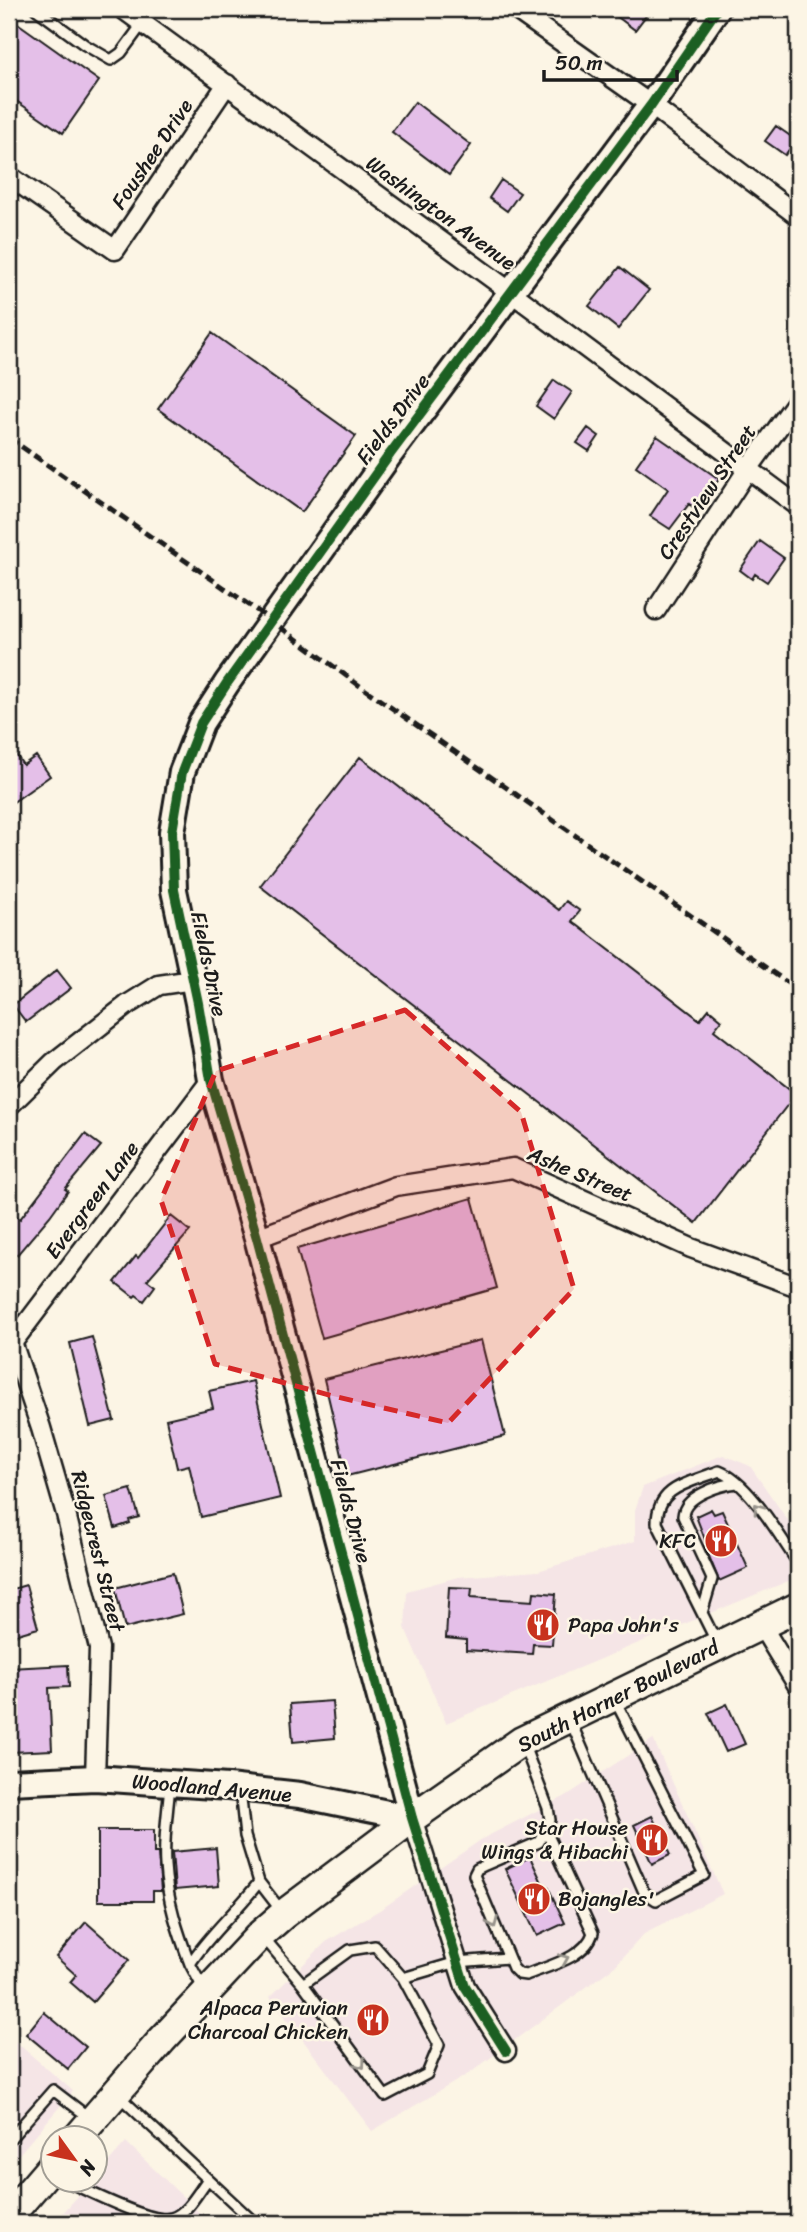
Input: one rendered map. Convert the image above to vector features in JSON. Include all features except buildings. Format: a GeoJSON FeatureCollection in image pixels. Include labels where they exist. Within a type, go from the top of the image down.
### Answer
{"type":"FeatureCollection","features":[{"type":"Feature","properties":{"kind":"main road","name":"South Horner Boulevard"},"geometry":{"type":"LineString","coordinates":[[89,2124],[261,1934],[412,1818],[522,1741],[798,1607]]}},
{"type":"Feature","properties":{"kind":"main road"},"geometry":{"type":"LineString","coordinates":[[9,2216],[38,2188]]}},
{"type":"Feature","properties":{"kind":"street","name":"Washington Avenue"},"geometry":{"type":"LineString","coordinates":[[123,9],[798,506]]}},
{"type":"Feature","properties":{"kind":"street"},"geometry":{"type":"LineString","coordinates":[[515,9],[651,105],[798,216]]}},
{"type":"Feature","properties":{"kind":"street","name":"Fields Drive"},"geometry":{"type":"LineString","coordinates":[[506,2051],[465,1986],[412,1818],[257,1238],[212,1080],[174,890],[172,832],[182,772],[201,723],[227,682],[390,454],[651,105],[718,9]]}},
{"type":"Feature","properties":{"kind":"street","name":"Foushee Drive"},"geometry":{"type":"LineString","coordinates":[[9,176],[115,250],[227,84]]}},
{"type":"Feature","properties":{"kind":"street","name":"Crestview Street"},"geometry":{"type":"LineString","coordinates":[[656,610],[748,469],[798,401]]}},
{"type":"Feature","properties":{"kind":"street"},"geometry":{"type":"LineString","coordinates":[[9,1106],[54,1062],[127,1005],[159,985],[193,980]]}},
{"type":"Feature","properties":{"kind":"street","name":"Evergreen Lane"},"geometry":{"type":"LineString","coordinates":[[10,1344],[212,1080]]}},
{"type":"Feature","properties":{"kind":"street","name":"Ashe Street"},"geometry":{"type":"LineString","coordinates":[[257,1238],[396,1186],[513,1168],[691,1248],[798,1287]]}},
{"type":"Feature","properties":{"kind":"street","name":"Ridgecrest Street"},"geometry":{"type":"LineString","coordinates":[[10,1344],[41,1428],[99,1648],[95,1778]]}},
{"type":"Feature","properties":{"kind":"street"},"geometry":{"type":"LineString","coordinates":[[761,1625],[798,1686]]}},
{"type":"Feature","properties":{"kind":"street","name":"Woodland Avenue"},"geometry":{"type":"LineString","coordinates":[[9,1782],[95,1778],[240,1789],[300,1795],[412,1818]]}},
{"type":"Feature","properties":{"kind":"lane"},"geometry":{"type":"LineString","coordinates":[[36,9],[85,45],[111,60],[121,53],[143,23]]}},
{"type":"Feature","properties":{"kind":"lane"},"geometry":{"type":"LineString","coordinates":[[719,1646],[657,1523],[657,1509],[667,1493],[719,1471],[728,1474],[751,1498],[798,1563]]}},
{"type":"Feature","properties":{"kind":"lane"},"geometry":{"type":"LineString","coordinates":[[702,1613],[712,1579],[683,1516],[684,1509],[689,1502],[726,1485],[737,1483]]}},
{"type":"Feature","properties":{"kind":"lane"},"geometry":{"type":"LineString","coordinates":[[569,1718],[644,1892],[656,1899],[704,1875],[614,1697]]}},
{"type":"Feature","properties":{"kind":"lane"},"geometry":{"type":"LineString","coordinates":[[522,1741],[548,1808],[550,1820],[539,1842],[477,1869],[474,1875],[508,1958],[513,1969],[519,1974],[526,1975],[581,1952],[590,1942],[593,1933],[546,1831]]}},
{"type":"Feature","properties":{"kind":"lane"},"geometry":{"type":"LineString","coordinates":[[170,1783],[164,1863],[166,1877],[174,1923],[190,1964],[206,1993]]}},
{"type":"Feature","properties":{"kind":"lane"},"geometry":{"type":"LineString","coordinates":[[240,1789],[245,1836],[259,1882],[284,1914]]}},
{"type":"Feature","properties":{"kind":"lane"},"geometry":{"type":"LineString","coordinates":[[190,1964],[199,1950],[259,1882]]}},
{"type":"Feature","properties":{"kind":"lane"},"geometry":{"type":"LineString","coordinates":[[261,1934],[303,1984],[385,2096],[427,2074],[439,2045],[403,1978],[375,1946],[350,1950],[303,1984]]}},
{"type":"Feature","properties":{"kind":"lane"},"geometry":{"type":"LineString","coordinates":[[403,1978],[457,1962],[508,1958]]}},
{"type":"Feature","properties":{"kind":"lane"},"geometry":{"type":"LineString","coordinates":[[9,2140],[54,2090],[81,2124]]}},
{"type":"Feature","properties":{"kind":"lane"},"geometry":{"type":"LineString","coordinates":[[116,2093],[255,2223]]}},
{"type":"Feature","properties":{"kind":"lane"},"geometry":{"type":"LineString","coordinates":[[100,2194],[155,2219],[172,2218],[186,2207],[208,2179]]}},
{"type":"Feature","properties":{"kind":"highlighted area"},"geometry":{"type":"Polygon","coordinates":[[[405,1010],[521,1112],[574,1289],[448,1423],[215,1364],[161,1200],[216,1071],[405,1010]]]}},
{"type":"Feature","properties":{"kind":"shaded area"},"geometry":{"type":"Polygon","coordinates":[[[723,1455],[750,1466],[798,1535],[798,1577],[446,1723],[405,1628],[407,1591],[458,1577],[538,1571],[635,1541],[635,1510],[643,1487],[723,1455]]]}},
{"type":"Feature","properties":{"kind":"shaded area"},"geometry":{"type":"Polygon","coordinates":[[[653,1739],[723,1894],[644,1934],[615,1966],[470,2073],[372,2131],[270,1997],[326,1942],[383,1908],[482,1839],[566,1796],[653,1739]]]}},
{"type":"Feature","properties":{"kind":"shaded area"},"geometry":{"type":"Polygon","coordinates":[[[9,2036],[73,2091],[45,2124],[38,2124],[38,2132],[9,2166],[9,2036]]]}},
{"type":"Feature","properties":{"kind":"shaded area"},"geometry":{"type":"Polygon","coordinates":[[[126,2142],[210,2223],[54,2223],[80,2194],[108,2194],[108,2162],[126,2142]]]}},
{"type":"Feature","properties":{"kind":"railway"},"geometry":{"type":"LineString","coordinates":[[9,438],[798,990]]}},
{"type":"Feature","properties":{"kind":"cycle path"},"geometry":{"type":"LineString","coordinates":[[506,2051],[465,1986],[412,1818],[257,1238],[211,1080],[174,890],[172,832],[182,772],[201,723],[227,683],[390,454],[651,105],[717,9]]}},
{"type":"Feature","properties":{"kind":"place","name":"KFC"},"geometry":{"type":"Point","coordinates":[721,1541]}},
{"type":"Feature","properties":{"kind":"place","name":"Papa John's"},"geometry":{"type":"Point","coordinates":[543,1625]}},
{"type":"Feature","properties":{"kind":"place","name":"Star House Wings & Hibachi"},"geometry":{"type":"Point","coordinates":[652,1840]}},
{"type":"Feature","properties":{"kind":"place","name":"Bojangles'"},"geometry":{"type":"Point","coordinates":[534,1899]}},
{"type":"Feature","properties":{"kind":"place","name":"Alpaca Peruvian Charcoal Chicken"},"geometry":{"type":"Point","coordinates":[373,2020]}}]}
